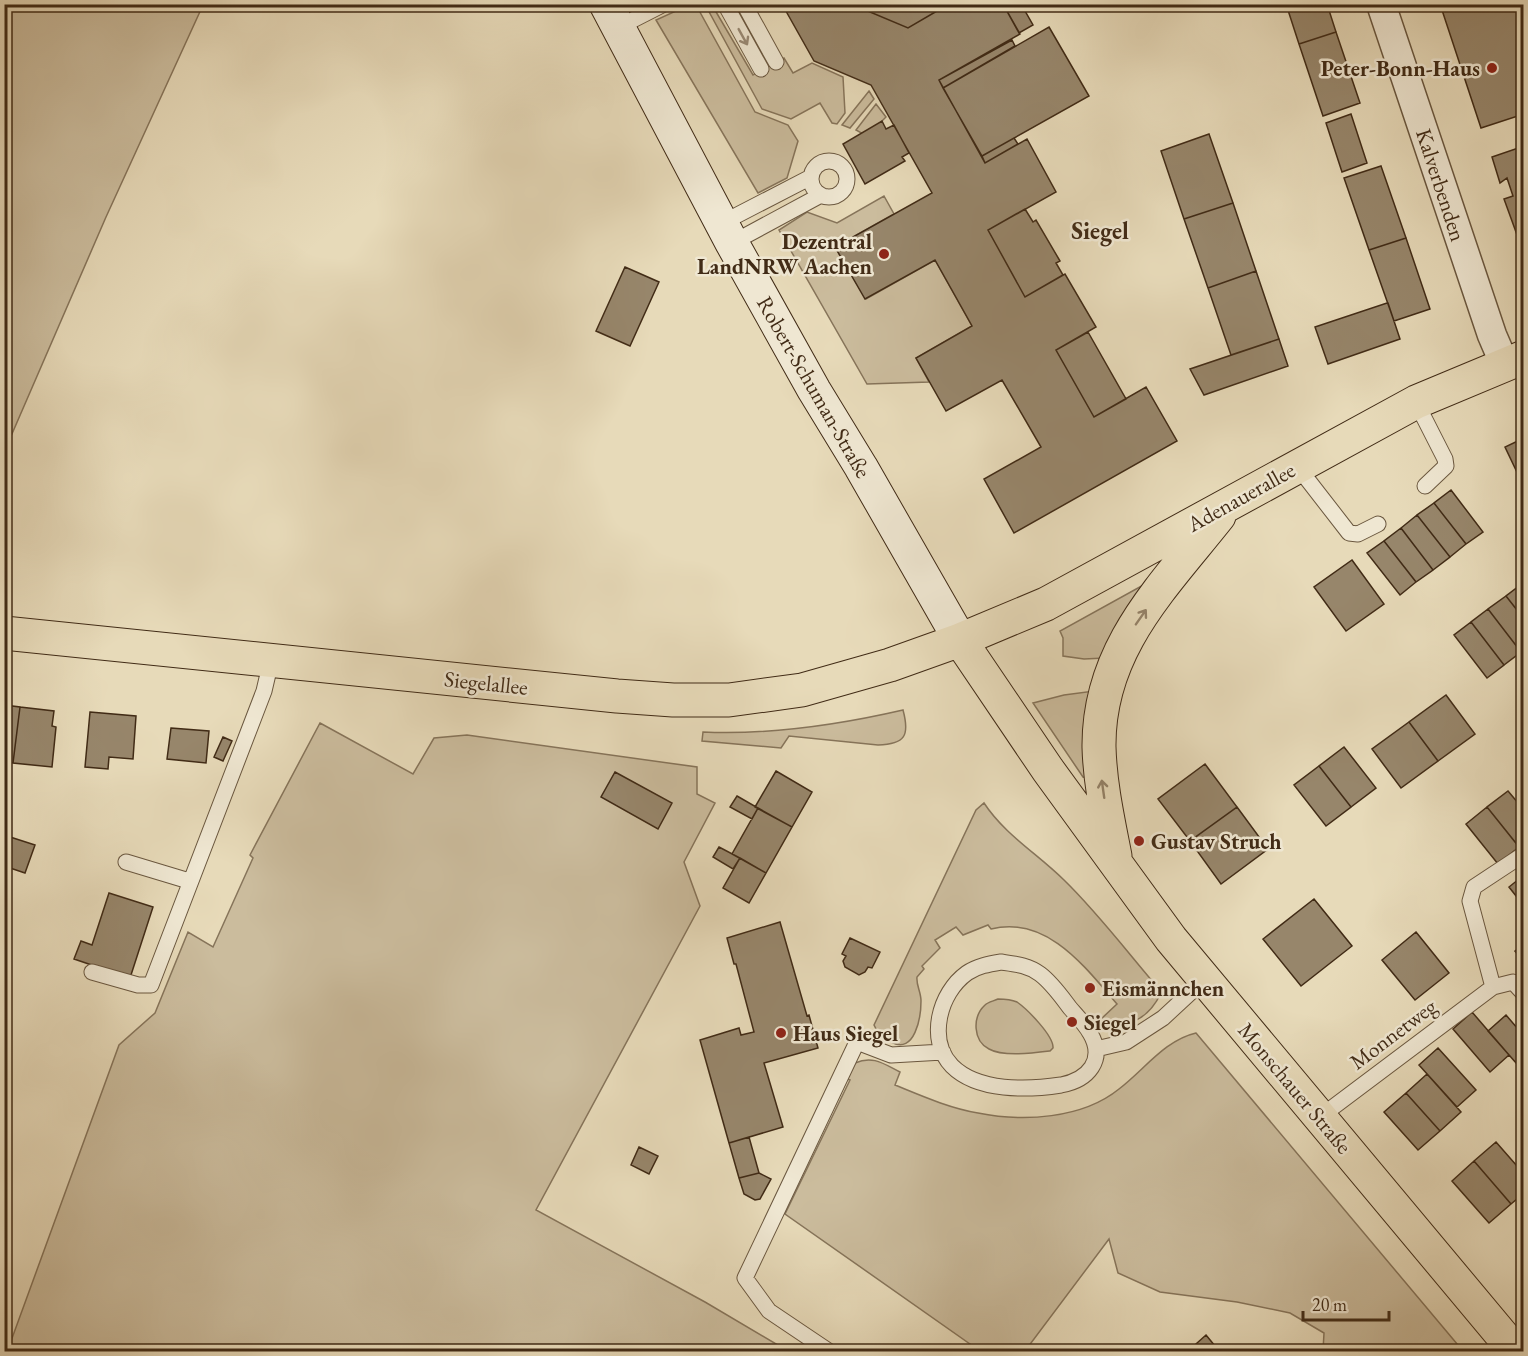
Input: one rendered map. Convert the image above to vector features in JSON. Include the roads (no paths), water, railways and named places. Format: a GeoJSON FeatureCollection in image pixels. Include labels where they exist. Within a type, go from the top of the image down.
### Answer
{"type":"FeatureCollection","features":[{"type":"Feature","properties":{"kind":"main road","name":"Robert-Schuman-Straße"},"geometry":{"type":"LineString","coordinates":[[612,16],[727,233],[814,390],[960,640]]}},
{"type":"Feature","properties":{"kind":"main road","name":"Adenauerallee"},"geometry":{"type":"LineString","coordinates":[[960,640],[1046,604],[1416,402],[1514,360]]}},
{"type":"Feature","properties":{"kind":"main road"},"geometry":{"type":"LineString","coordinates":[[1117,867],[1102,787],[1099,746],[1102,706],[1112,667],[1127,636],[1157,594],[1227,506]]}},
{"type":"Feature","properties":{"kind":"main road","name":"Siegelallee"},"geometry":{"type":"LineString","coordinates":[[4,633],[673,700],[729,700],[802,690],[960,640]]}},
{"type":"Feature","properties":{"kind":"main road","name":"Monschauer Straße"},"geometry":{"type":"LineString","coordinates":[[960,640],[1043,763],[1171,939],[1516,1352]]}},
{"type":"Feature","properties":{"kind":"street","name":"Kalverbenden"},"geometry":{"type":"LineString","coordinates":[[1381,4],[1488,324],[1514,360]]}},
{"type":"Feature","properties":{"kind":"lane"},"geometry":{"type":"LineString","coordinates":[[612,16],[664,4]]}},
{"type":"Feature","properties":{"kind":"lane"},"geometry":{"type":"LineString","coordinates":[[725,4],[761,69]]}},
{"type":"Feature","properties":{"kind":"lane"},"geometry":{"type":"LineString","coordinates":[[744,4],[776,62]]}},
{"type":"Feature","properties":{"kind":"lane"},"geometry":{"type":"LineString","coordinates":[[727,233],[821,195],[833,197],[843,192],[848,181],[845,169],[836,162],[824,162],[814,169],[811,177],[813,188],[821,195]]}},
{"type":"Feature","properties":{"kind":"lane"},"geometry":{"type":"LineString","coordinates":[[727,233],[811,177]]}},
{"type":"Feature","properties":{"kind":"lane"},"geometry":{"type":"LineString","coordinates":[[1416,402],[1445,459],[1446,466],[1425,486]]}},
{"type":"Feature","properties":{"kind":"lane"},"geometry":{"type":"LineString","coordinates":[[1297,466],[1349,532],[1358,534],[1378,524]]}},
{"type":"Feature","properties":{"kind":"lane"},"geometry":{"type":"LineString","coordinates":[[93,972],[138,985],[151,985],[189,881],[264,691],[270,661]]}},
{"type":"Feature","properties":{"kind":"lane"},"geometry":{"type":"LineString","coordinates":[[1524,854],[1474,887],[1470,901],[1493,987],[1513,982],[1524,994]]}},
{"type":"Feature","properties":{"kind":"lane"},"geometry":{"type":"LineString","coordinates":[[126,862],[189,881]]}},
{"type":"Feature","properties":{"kind":"lane"},"geometry":{"type":"LineString","coordinates":[[1001,962],[1023,965],[1039,974],[1055,988],[1091,1034],[1096,1049],[1095,1062],[1089,1073],[1078,1080],[1062,1085],[1029,1088],[1001,1086],[974,1080],[952,1065],[943,1053],[938,1030],[941,1011],[948,996],[956,984],[968,973],[981,966],[1001,962]]}},
{"type":"Feature","properties":{"kind":"lane"},"geometry":{"type":"LineString","coordinates":[[1096,1049],[1126,1042],[1163,1018],[1204,980]]}},
{"type":"Feature","properties":{"kind":"lane","name":"Monnetweg"},"geometry":{"type":"LineString","coordinates":[[1320,1117],[1493,987]]}},
{"type":"Feature","properties":{"kind":"lane"},"geometry":{"type":"LineString","coordinates":[[830,1352],[769,1311],[745,1278],[857,1042],[891,1055],[943,1053]]}},
{"type":"Feature","properties":{"kind":"place","name":"Peter-Bonn-Haus"},"geometry":{"type":"Point","coordinates":[1492,68]}},
{"type":"Feature","properties":{"kind":"place","name":"Dezentral LandNRW Aachen"},"geometry":{"type":"Point","coordinates":[884,254]}},
{"type":"Feature","properties":{"kind":"place","name":"Gustav Struch"},"geometry":{"type":"Point","coordinates":[1139,841]}},
{"type":"Feature","properties":{"kind":"place","name":"Eismännchen"},"geometry":{"type":"Point","coordinates":[1090,988]}},
{"type":"Feature","properties":{"kind":"place","name":"Siegel"},"geometry":{"type":"Point","coordinates":[1072,1022]}},
{"type":"Feature","properties":{"kind":"place","name":"Haus Siegel"},"geometry":{"type":"Point","coordinates":[781,1033]}},
{"type":"Feature","properties":{"kind":"district","name":"Siegel"},"geometry":{"type":"Point","coordinates":[1100,230]}}]}
